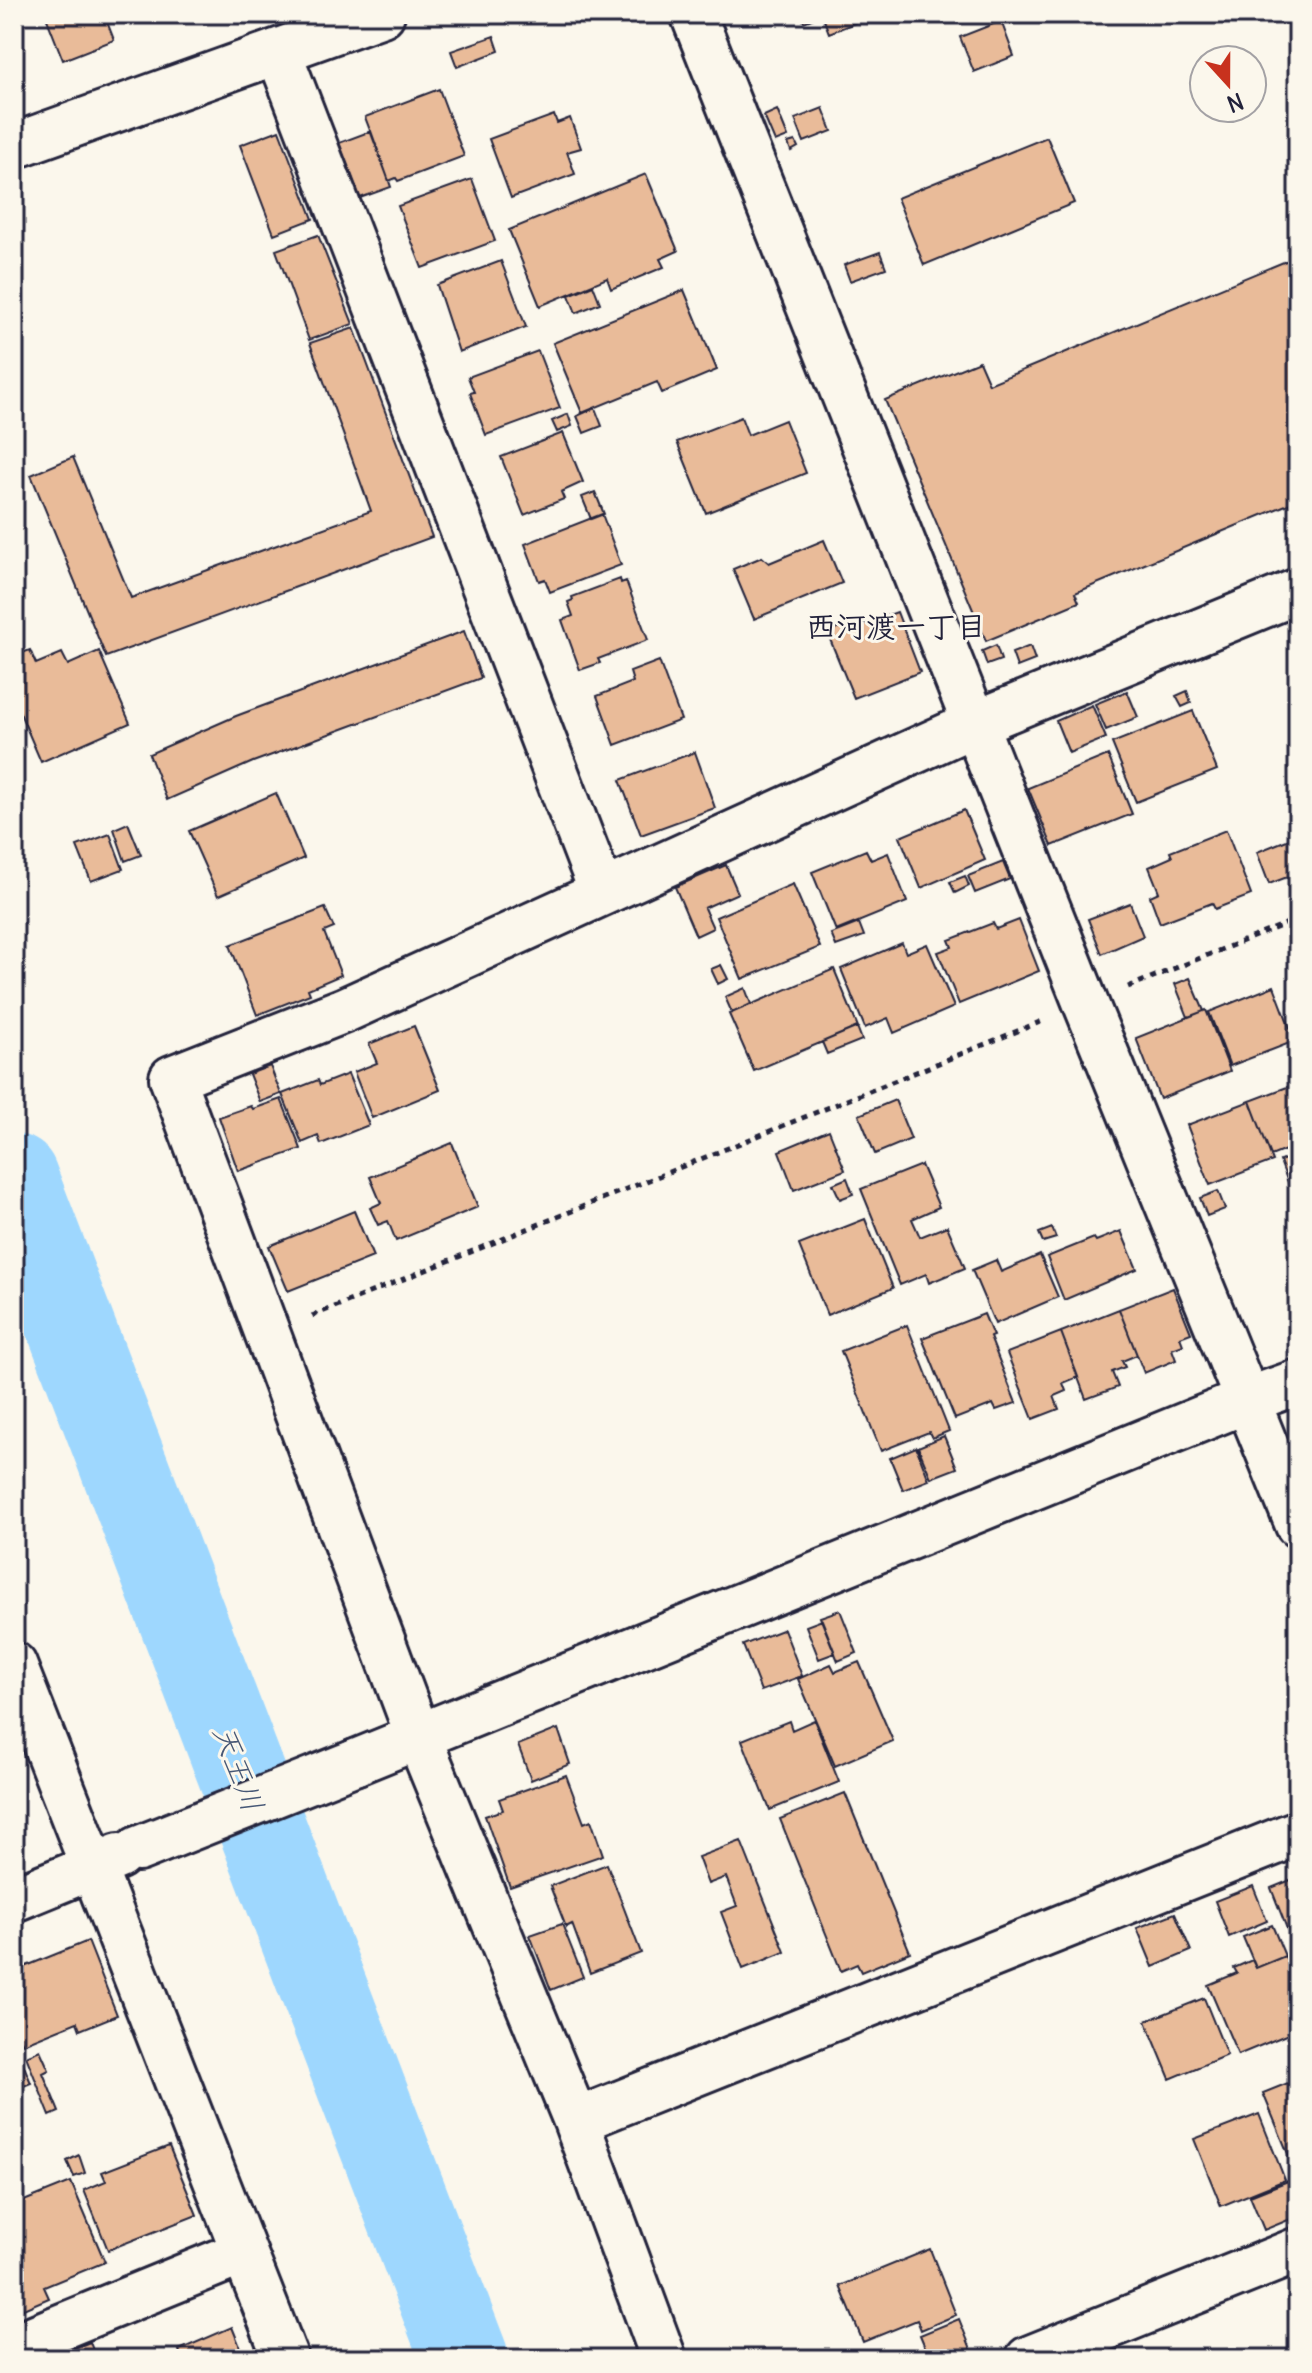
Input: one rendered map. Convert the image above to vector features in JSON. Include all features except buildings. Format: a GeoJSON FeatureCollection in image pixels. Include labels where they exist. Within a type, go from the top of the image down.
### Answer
{"type":"FeatureCollection","features":[{"type":"Feature","properties":{"kind":"street"},"geometry":{"type":"LineString","coordinates":[[14,146],[382,14]]}},
{"type":"Feature","properties":{"kind":"street"},"geometry":{"type":"LineString","coordinates":[[693,14],[1086,1004],[1298,1525]]}},
{"type":"Feature","properties":{"kind":"street"},"geometry":{"type":"LineString","coordinates":[[279,53],[602,892]]}},
{"type":"Feature","properties":{"kind":"street"},"geometry":{"type":"LineString","coordinates":[[664,2359],[576,2121],[418,1736],[172,1078],[345,1010],[974,724],[1298,591]]}},
{"type":"Feature","properties":{"kind":"street"},"geometry":{"type":"LineString","coordinates":[[14,1899],[1298,1382]]}},
{"type":"Feature","properties":{"kind":"street"},"geometry":{"type":"LineString","coordinates":[[14,1665],[286,2359]]}},
{"type":"Feature","properties":{"kind":"street"},"geometry":{"type":"LineString","coordinates":[[576,2121],[1298,1833]]}},
{"type":"Feature","properties":{"kind":"street"},"geometry":{"type":"LineString","coordinates":[[1028,2359],[1298,2250]]}},
{"type":"Feature","properties":{"kind":"street"},"geometry":{"type":"LineString","coordinates":[[14,2346],[244,2252]]}},
{"type":"Feature","properties":{"kind":"path"},"geometry":{"type":"LineString","coordinates":[[269,1334],[1298,919]]}},
{"type":"Feature","properties":{"kind":"waterway","name":"天王川"},"geometry":{"type":"LineString","coordinates":[[14,1178],[465,2359]]}},
{"type":"Feature","properties":{"kind":"district","name":"西河渡一丁目"},"geometry":{"type":"Point","coordinates":[896,626]}}]}
